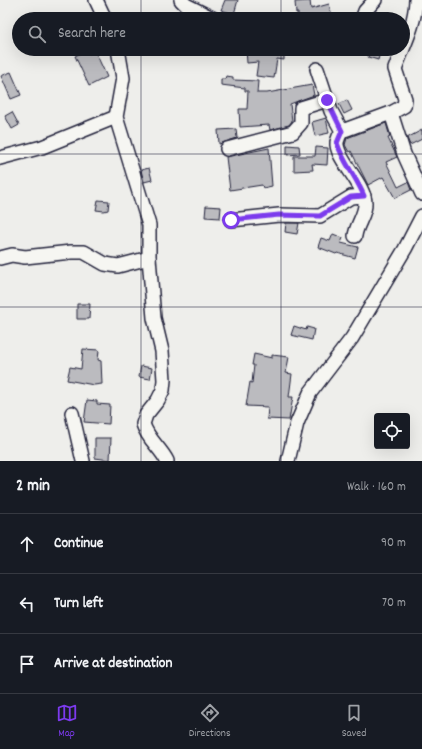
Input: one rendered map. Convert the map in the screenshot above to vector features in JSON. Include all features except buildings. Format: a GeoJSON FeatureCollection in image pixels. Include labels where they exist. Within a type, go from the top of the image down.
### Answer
{"type":"FeatureCollection","features":[{"type":"Feature","properties":{"kind":"street"},"geometry":{"type":"LineString","coordinates":[[96,0],[102,12]]}},
{"type":"Feature","properties":{"kind":"street"},"geometry":{"type":"LineString","coordinates":[[181,0],[186,5],[200,12]]}},
{"type":"Feature","properties":{"kind":"street"},"geometry":{"type":"LineString","coordinates":[[365,12],[375,0]]}},
{"type":"Feature","properties":{"kind":"street"},"geometry":{"type":"LineString","coordinates":[[410,32],[414,19],[416,0]]}},
{"type":"Feature","properties":{"kind":"street"},"geometry":{"type":"LineString","coordinates":[[119,56],[123,78],[116,117],[149,225],[149,258],[154,318],[162,351],[164,380],[163,390],[158,400],[146,415],[143,424],[151,441],[163,452],[168,461]]}},
{"type":"Feature","properties":{"kind":"street"},"geometry":{"type":"LineString","coordinates":[[355,236],[356,228],[366,205],[360,186],[340,152],[337,143],[342,131],[391,113],[404,106],[405,100],[395,69],[400,56]]}},
{"type":"Feature","properties":{"kind":"street"},"geometry":{"type":"LineString","coordinates":[[317,69],[327,100],[342,131]]}},
{"type":"Feature","properties":{"kind":"street"},"geometry":{"type":"LineString","coordinates":[[227,150],[293,132],[301,123],[301,108],[327,100]]}},
{"type":"Feature","properties":{"kind":"street"},"geometry":{"type":"LineString","coordinates":[[391,113],[404,154],[422,194]]}},
{"type":"Feature","properties":{"kind":"street"},"geometry":{"type":"LineString","coordinates":[[0,158],[42,147],[116,117]]}},
{"type":"Feature","properties":{"kind":"street"},"geometry":{"type":"LineString","coordinates":[[231,220],[279,215],[320,216],[351,197],[364,196]]}},
{"type":"Feature","properties":{"kind":"street"},"geometry":{"type":"LineString","coordinates":[[288,461],[297,423],[310,393],[352,338],[402,254],[422,216]]}},
{"type":"Feature","properties":{"kind":"street"},"geometry":{"type":"LineString","coordinates":[[0,258],[12,256],[25,258],[71,252],[84,252],[105,264],[118,266],[149,258]]}},
{"type":"Feature","properties":{"kind":"street"},"geometry":{"type":"LineString","coordinates":[[72,413],[83,461]]}},
{"type":"Feature","properties":{"kind":"route"},"geometry":{"type":"LineString","coordinates":[[231,220],[255,216],[303,214],[320,216],[346,199],[354,196],[358,198],[364,196],[360,186],[340,152],[337,143],[342,131],[327,100]]}}]}
